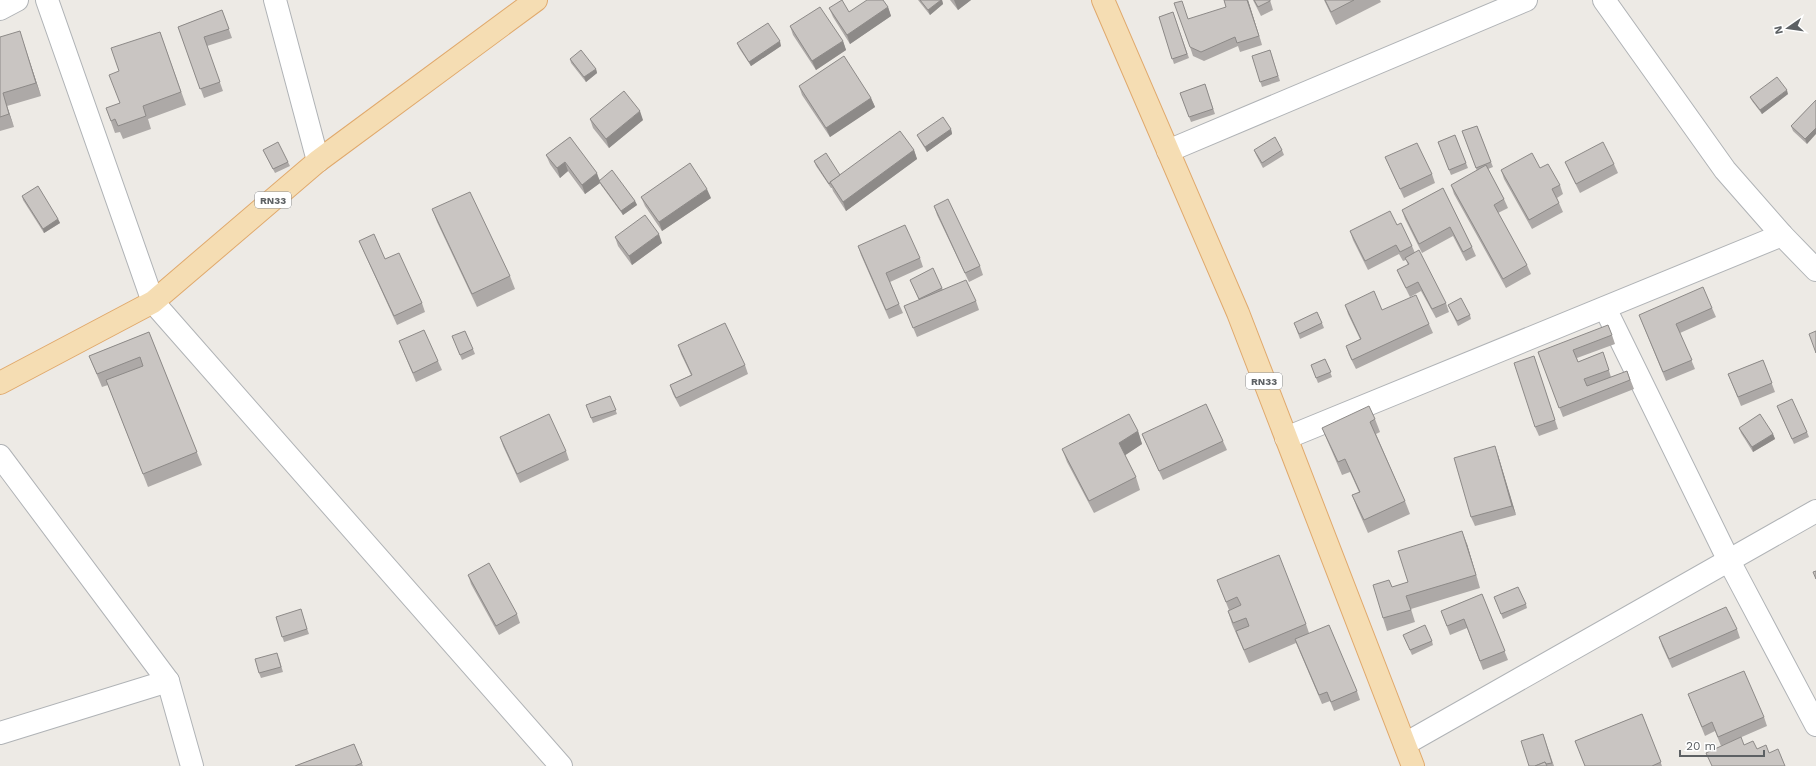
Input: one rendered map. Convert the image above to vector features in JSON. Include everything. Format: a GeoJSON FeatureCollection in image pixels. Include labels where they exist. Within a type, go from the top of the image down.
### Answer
{"type":"FeatureCollection","features":[{"type":"Feature","properties":{"kind":"main road","name":"RN33"},"geometry":{"type":"LineString","coordinates":[[0,383],[153,302],[318,161],[515,7],[536,0]]}},
{"type":"Feature","properties":{"kind":"main road","name":"RN33"},"geometry":{"type":"LineString","coordinates":[[1103,0],[1238,313],[1414,766]]}},
{"type":"Feature","properties":{"kind":"street"},"geometry":{"type":"LineString","coordinates":[[0,9],[17,0]]}},
{"type":"Feature","properties":{"kind":"street"},"geometry":{"type":"LineString","coordinates":[[47,0],[153,302],[561,766]]}},
{"type":"Feature","properties":{"kind":"street"},"geometry":{"type":"LineString","coordinates":[[275,0],[318,161]]}},
{"type":"Feature","properties":{"kind":"street"},"geometry":{"type":"LineString","coordinates":[[1168,151],[1526,0]]}},
{"type":"Feature","properties":{"kind":"street"},"geometry":{"type":"LineString","coordinates":[[1604,0],[1725,170],[1782,235],[1816,270]]}},
{"type":"Feature","properties":{"kind":"street"},"geometry":{"type":"LineString","coordinates":[[1286,438],[1782,235]]}},
{"type":"Feature","properties":{"kind":"street"},"geometry":{"type":"LineString","coordinates":[[1606,308],[1729,561],[1816,725]]}},
{"type":"Feature","properties":{"kind":"street"},"geometry":{"type":"LineString","coordinates":[[0,456],[168,681],[192,766]]}},
{"type":"Feature","properties":{"kind":"street"},"geometry":{"type":"LineString","coordinates":[[1405,744],[1816,511]]}},
{"type":"Feature","properties":{"kind":"street"},"geometry":{"type":"LineString","coordinates":[[0,733],[168,681]]}},
{"type":"Feature","properties":{"kind":"building"},"geometry":{"type":"Polygon","coordinates":[[[842,0],[849,12],[867,0],[883,0],[888,7],[847,35],[829,8],[842,0]]]}},
{"type":"Feature","properties":{"kind":"building"},"geometry":{"type":"Polygon","coordinates":[[[920,0],[941,0],[928,10],[920,0]]]}},
{"type":"Feature","properties":{"kind":"building"},"geometry":{"type":"Polygon","coordinates":[[[1224,0],[1247,0],[1259,36],[1237,43],[1235,37],[1201,52],[1190,47],[1174,3],[1182,1],[1188,19],[1226,7],[1224,0]]]}},
{"type":"Feature","properties":{"kind":"building"},"geometry":{"type":"Polygon","coordinates":[[[1254,0],[1270,0],[1270,1],[1258,7],[1254,0]]]}},
{"type":"Feature","properties":{"kind":"building"},"geometry":{"type":"Polygon","coordinates":[[[1325,0],[1354,0],[1331,12],[1325,0]]]}},
{"type":"Feature","properties":{"kind":"building"},"geometry":{"type":"Polygon","coordinates":[[[820,7],[843,41],[812,61],[790,26],[820,7]]]}},
{"type":"Feature","properties":{"kind":"building"},"geometry":{"type":"Polygon","coordinates":[[[222,10],[229,29],[204,37],[220,82],[200,89],[178,27],[222,10]]]}},
{"type":"Feature","properties":{"kind":"building"},"geometry":{"type":"Polygon","coordinates":[[[1173,12],[1187,54],[1172,59],[1159,17],[1173,12]]]}},
{"type":"Feature","properties":{"kind":"building"},"geometry":{"type":"Polygon","coordinates":[[[768,23],[780,41],[749,62],[737,43],[768,23]]]}},
{"type":"Feature","properties":{"kind":"building"},"geometry":{"type":"Polygon","coordinates":[[[20,31],[36,83],[3,93],[9,114],[0,117],[0,37],[20,31]]]}},
{"type":"Feature","properties":{"kind":"building"},"geometry":{"type":"Polygon","coordinates":[[[160,32],[181,92],[143,106],[146,116],[118,126],[115,119],[111,121],[106,108],[120,103],[109,75],[119,71],[111,48],[160,32]]]}},
{"type":"Feature","properties":{"kind":"building"},"geometry":{"type":"Polygon","coordinates":[[[581,50],[596,69],[584,77],[570,59],[581,50]]]}},
{"type":"Feature","properties":{"kind":"building"},"geometry":{"type":"Polygon","coordinates":[[[1270,50],[1278,76],[1260,82],[1252,56],[1270,50]]]}},
{"type":"Feature","properties":{"kind":"building"},"geometry":{"type":"Polygon","coordinates":[[[844,56],[871,98],[826,128],[799,86],[844,56]]]}},
{"type":"Feature","properties":{"kind":"building"},"geometry":{"type":"Polygon","coordinates":[[[1777,77],[1787,90],[1760,110],[1750,97],[1777,77]]]}},
{"type":"Feature","properties":{"kind":"building"},"geometry":{"type":"Polygon","coordinates":[[[1205,84],[1213,109],[1189,117],[1180,93],[1205,84]]]}},
{"type":"Feature","properties":{"kind":"building"},"geometry":{"type":"Polygon","coordinates":[[[624,91],[640,111],[606,139],[590,119],[624,91]]]}},
{"type":"Feature","properties":{"kind":"building"},"geometry":{"type":"Polygon","coordinates":[[[1816,100],[1816,128],[1805,139],[1791,126],[1816,100]]]}},
{"type":"Feature","properties":{"kind":"building"},"geometry":{"type":"Polygon","coordinates":[[[943,117],[951,129],[925,147],[917,135],[943,117]]]}},
{"type":"Feature","properties":{"kind":"building"},"geometry":{"type":"Polygon","coordinates":[[[1477,126],[1491,162],[1476,168],[1462,131],[1477,126]]]}},
{"type":"Feature","properties":{"kind":"building"},"geometry":{"type":"Polygon","coordinates":[[[900,131],[914,150],[843,202],[830,182],[900,131]]]}},
{"type":"Feature","properties":{"kind":"building"},"geometry":{"type":"Polygon","coordinates":[[[1455,135],[1466,163],[1449,170],[1438,142],[1455,135]]]}},
{"type":"Feature","properties":{"kind":"building"},"geometry":{"type":"Polygon","coordinates":[[[570,137],[597,173],[582,185],[565,162],[557,168],[546,155],[570,137]]]}},
{"type":"Feature","properties":{"kind":"building"},"geometry":{"type":"Polygon","coordinates":[[[1275,137],[1282,150],[1262,163],[1254,150],[1275,137]]]}},
{"type":"Feature","properties":{"kind":"building"},"geometry":{"type":"Polygon","coordinates":[[[278,142],[288,162],[273,169],[263,150],[278,142]]]}},
{"type":"Feature","properties":{"kind":"building"},"geometry":{"type":"Polygon","coordinates":[[[1603,142],[1614,164],[1576,184],[1565,162],[1603,142]]]}},
{"type":"Feature","properties":{"kind":"building"},"geometry":{"type":"Polygon","coordinates":[[[1417,143],[1432,174],[1400,189],[1385,157],[1417,143]]]}},
{"type":"Feature","properties":{"kind":"building"},"geometry":{"type":"Polygon","coordinates":[[[826,153],[840,175],[829,184],[814,161],[826,153]]]}},
{"type":"Feature","properties":{"kind":"building"},"geometry":{"type":"Polygon","coordinates":[[[1532,153],[1540,168],[1548,164],[1560,185],[1552,189],[1559,203],[1529,220],[1501,170],[1532,153]]]}},
{"type":"Feature","properties":{"kind":"building"},"geometry":{"type":"Polygon","coordinates":[[[690,163],[707,189],[659,222],[641,197],[690,163]]]}},
{"type":"Feature","properties":{"kind":"building"},"geometry":{"type":"Polygon","coordinates":[[[1486,165],[1504,199],[1494,205],[1527,265],[1503,279],[1451,185],[1486,165]]]}},
{"type":"Feature","properties":{"kind":"building"},"geometry":{"type":"Polygon","coordinates":[[[612,170],[635,201],[621,211],[599,181],[612,170]]]}},
{"type":"Feature","properties":{"kind":"building"},"geometry":{"type":"Polygon","coordinates":[[[38,186],[58,219],[43,229],[22,196],[38,186]]]}},
{"type":"Feature","properties":{"kind":"building"},"geometry":{"type":"Polygon","coordinates":[[[1443,188],[1472,247],[1463,252],[1450,227],[1419,244],[1402,210],[1443,188]]]}},
{"type":"Feature","properties":{"kind":"building"},"geometry":{"type":"Polygon","coordinates":[[[470,192],[510,276],[472,294],[432,209],[470,192]]]}},
{"type":"Feature","properties":{"kind":"building"},"geometry":{"type":"Polygon","coordinates":[[[948,199],[980,266],[965,273],[934,206],[948,199]]]}},
{"type":"Feature","properties":{"kind":"building"},"geometry":{"type":"Polygon","coordinates":[[[1390,211],[1397,225],[1401,223],[1412,246],[1400,252],[1396,245],[1365,261],[1350,231],[1390,211]]]}},
{"type":"Feature","properties":{"kind":"building"},"geometry":{"type":"Polygon","coordinates":[[[645,215],[659,234],[629,256],[615,237],[645,215]]]}},
{"type":"Feature","properties":{"kind":"building"},"geometry":{"type":"Polygon","coordinates":[[[905,225],[920,258],[886,273],[899,304],[886,310],[858,246],[905,225]]]}},
{"type":"Feature","properties":{"kind":"building"},"geometry":{"type":"Polygon","coordinates":[[[374,234],[385,259],[399,253],[422,303],[394,316],[359,241],[374,234]]]}},
{"type":"Feature","properties":{"kind":"building"},"geometry":{"type":"Polygon","coordinates":[[[1419,250],[1446,303],[1432,309],[1418,282],[1406,288],[1397,270],[1409,264],[1405,258],[1419,250]]]}},
{"type":"Feature","properties":{"kind":"building"},"geometry":{"type":"Polygon","coordinates":[[[933,268],[942,288],[919,299],[910,280],[933,268]]]}},
{"type":"Feature","properties":{"kind":"building"},"geometry":{"type":"Polygon","coordinates":[[[966,280],[976,301],[913,328],[904,306],[966,280]]]}},
{"type":"Feature","properties":{"kind":"building"},"geometry":{"type":"Polygon","coordinates":[[[1703,287],[1712,308],[1676,324],[1692,360],[1663,372],[1639,315],[1703,287]]]}},
{"type":"Feature","properties":{"kind":"building"},"geometry":{"type":"Polygon","coordinates":[[[1374,291],[1382,310],[1416,295],[1429,324],[1352,360],[1346,346],[1361,339],[1345,305],[1374,291]]]}},
{"type":"Feature","properties":{"kind":"building"},"geometry":{"type":"Polygon","coordinates":[[[1461,298],[1470,315],[1457,321],[1448,305],[1461,298]]]}},
{"type":"Feature","properties":{"kind":"building"},"geometry":{"type":"Polygon","coordinates":[[[1317,312],[1322,323],[1299,334],[1294,323],[1317,312]]]}},
{"type":"Feature","properties":{"kind":"building"},"geometry":{"type":"Polygon","coordinates":[[[725,323],[745,365],[676,398],[670,385],[692,375],[678,345],[725,323]]]}},
{"type":"Feature","properties":{"kind":"building"},"geometry":{"type":"Polygon","coordinates":[[[1608,325],[1612,335],[1573,350],[1578,362],[1603,352],[1609,370],[1584,379],[1587,386],[1627,371],[1630,380],[1559,408],[1538,352],[1608,325]]]}},
{"type":"Feature","properties":{"kind":"building"},"geometry":{"type":"Polygon","coordinates":[[[424,330],[438,361],[413,373],[399,341],[424,330]]]}},
{"type":"Feature","properties":{"kind":"building"},"geometry":{"type":"Polygon","coordinates":[[[465,331],[473,349],[460,355],[452,336],[465,331]]]}},
{"type":"Feature","properties":{"kind":"building"},"geometry":{"type":"Polygon","coordinates":[[[1816,331],[1816,353],[1809,334],[1816,331]]]}},
{"type":"Feature","properties":{"kind":"building"},"geometry":{"type":"Polygon","coordinates":[[[149,332],[197,452],[143,474],[106,380],[143,366],[140,357],[97,374],[89,356],[149,332]]]}},
{"type":"Feature","properties":{"kind":"building"},"geometry":{"type":"Polygon","coordinates":[[[1534,356],[1555,420],[1535,427],[1514,363],[1534,356]]]}},
{"type":"Feature","properties":{"kind":"building"},"geometry":{"type":"Polygon","coordinates":[[[1325,359],[1331,372],[1316,378],[1311,365],[1325,359]]]}},
{"type":"Feature","properties":{"kind":"building"},"geometry":{"type":"Polygon","coordinates":[[[1763,360],[1772,383],[1738,397],[1728,374],[1763,360]]]}},
{"type":"Feature","properties":{"kind":"building"},"geometry":{"type":"Polygon","coordinates":[[[610,396],[616,410],[591,418],[586,405],[610,396]]]}},
{"type":"Feature","properties":{"kind":"building"},"geometry":{"type":"Polygon","coordinates":[[[1792,399],[1807,432],[1792,439],[1777,406],[1792,399]]]}},
{"type":"Feature","properties":{"kind":"building"},"geometry":{"type":"Polygon","coordinates":[[[1206,404],[1223,441],[1159,471],[1142,434],[1206,404]]]}},
{"type":"Feature","properties":{"kind":"building"},"geometry":{"type":"Polygon","coordinates":[[[1369,406],[1375,419],[1370,422],[1405,501],[1364,520],[1352,495],[1360,492],[1345,459],[1338,462],[1322,428],[1369,406]]]}},
{"type":"Feature","properties":{"kind":"building"},"geometry":{"type":"Polygon","coordinates":[[[549,414],[566,451],[517,474],[500,437],[549,414]]]}},
{"type":"Feature","properties":{"kind":"building"},"geometry":{"type":"Polygon","coordinates":[[[1129,414],[1138,431],[1119,443],[1136,477],[1089,501],[1062,449],[1129,414]]]}},
{"type":"Feature","properties":{"kind":"building"},"geometry":{"type":"Polygon","coordinates":[[[1760,414],[1773,434],[1752,447],[1739,428],[1760,414]]]}},
{"type":"Feature","properties":{"kind":"building"},"geometry":{"type":"Polygon","coordinates":[[[1495,446],[1512,506],[1471,517],[1454,458],[1495,446]]]}},
{"type":"Feature","properties":{"kind":"building"},"geometry":{"type":"Polygon","coordinates":[[[1462,531],[1476,575],[1406,596],[1411,610],[1383,618],[1373,585],[1389,580],[1392,587],[1408,582],[1398,551],[1462,531]]]}},
{"type":"Feature","properties":{"kind":"building"},"geometry":{"type":"Polygon","coordinates":[[[1279,555],[1306,624],[1244,650],[1236,631],[1249,626],[1246,618],[1233,623],[1228,611],[1241,605],[1237,597],[1226,602],[1217,580],[1279,555]]]}},
{"type":"Feature","properties":{"kind":"building"},"geometry":{"type":"Polygon","coordinates":[[[489,563],[517,614],[496,626],[468,575],[489,563]]]}},
{"type":"Feature","properties":{"kind":"building"},"geometry":{"type":"Polygon","coordinates":[[[1816,571],[1816,579],[1813,572],[1816,571]]]}},
{"type":"Feature","properties":{"kind":"building"},"geometry":{"type":"Polygon","coordinates":[[[1518,587],[1526,604],[1501,614],[1494,597],[1518,587]]]}},
{"type":"Feature","properties":{"kind":"building"},"geometry":{"type":"Polygon","coordinates":[[[1482,594],[1505,651],[1480,661],[1464,619],[1447,626],[1441,611],[1482,594]]]}},
{"type":"Feature","properties":{"kind":"building"},"geometry":{"type":"Polygon","coordinates":[[[1726,607],[1737,629],[1669,659],[1659,637],[1726,607]]]}},
{"type":"Feature","properties":{"kind":"building"},"geometry":{"type":"Polygon","coordinates":[[[301,609],[307,629],[282,637],[276,617],[301,609]]]}},
{"type":"Feature","properties":{"kind":"building"},"geometry":{"type":"Polygon","coordinates":[[[1329,625],[1357,691],[1331,702],[1327,692],[1319,695],[1295,639],[1329,625]]]}},
{"type":"Feature","properties":{"kind":"building"},"geometry":{"type":"Polygon","coordinates":[[[1425,625],[1432,641],[1410,650],[1403,635],[1425,625]]]}},
{"type":"Feature","properties":{"kind":"building"},"geometry":{"type":"Polygon","coordinates":[[[277,653],[281,667],[259,673],[255,659],[277,653]]]}},
{"type":"Feature","properties":{"kind":"building"},"geometry":{"type":"Polygon","coordinates":[[[1744,671],[1764,717],[1718,737],[1712,722],[1702,727],[1688,694],[1744,671]]]}},
{"type":"Feature","properties":{"kind":"building"},"geometry":{"type":"Polygon","coordinates":[[[1642,714],[1661,762],[1652,766],[1585,766],[1575,741],[1642,714]]]}},
{"type":"Feature","properties":{"kind":"building"},"geometry":{"type":"Polygon","coordinates":[[[1543,734],[1552,763],[1546,764],[1545,762],[1535,766],[1529,766],[1521,741],[1543,734]]]}},
{"type":"Feature","properties":{"kind":"building"},"geometry":{"type":"Polygon","coordinates":[[[1741,737],[1744,745],[1753,741],[1757,749],[1766,745],[1769,753],[1778,749],[1785,766],[1712,766],[1706,753],[1741,737]]]}},
{"type":"Feature","properties":{"kind":"building"},"geometry":{"type":"Polygon","coordinates":[[[354,744],[362,763],[355,766],[295,766],[354,744]]]}},
{"type":"Feature","properties":{"kind":"building"},"geometry":{"type":"Polygon","coordinates":[[[1545,762],[1547,766],[1535,766],[1545,762]]]}}]}
